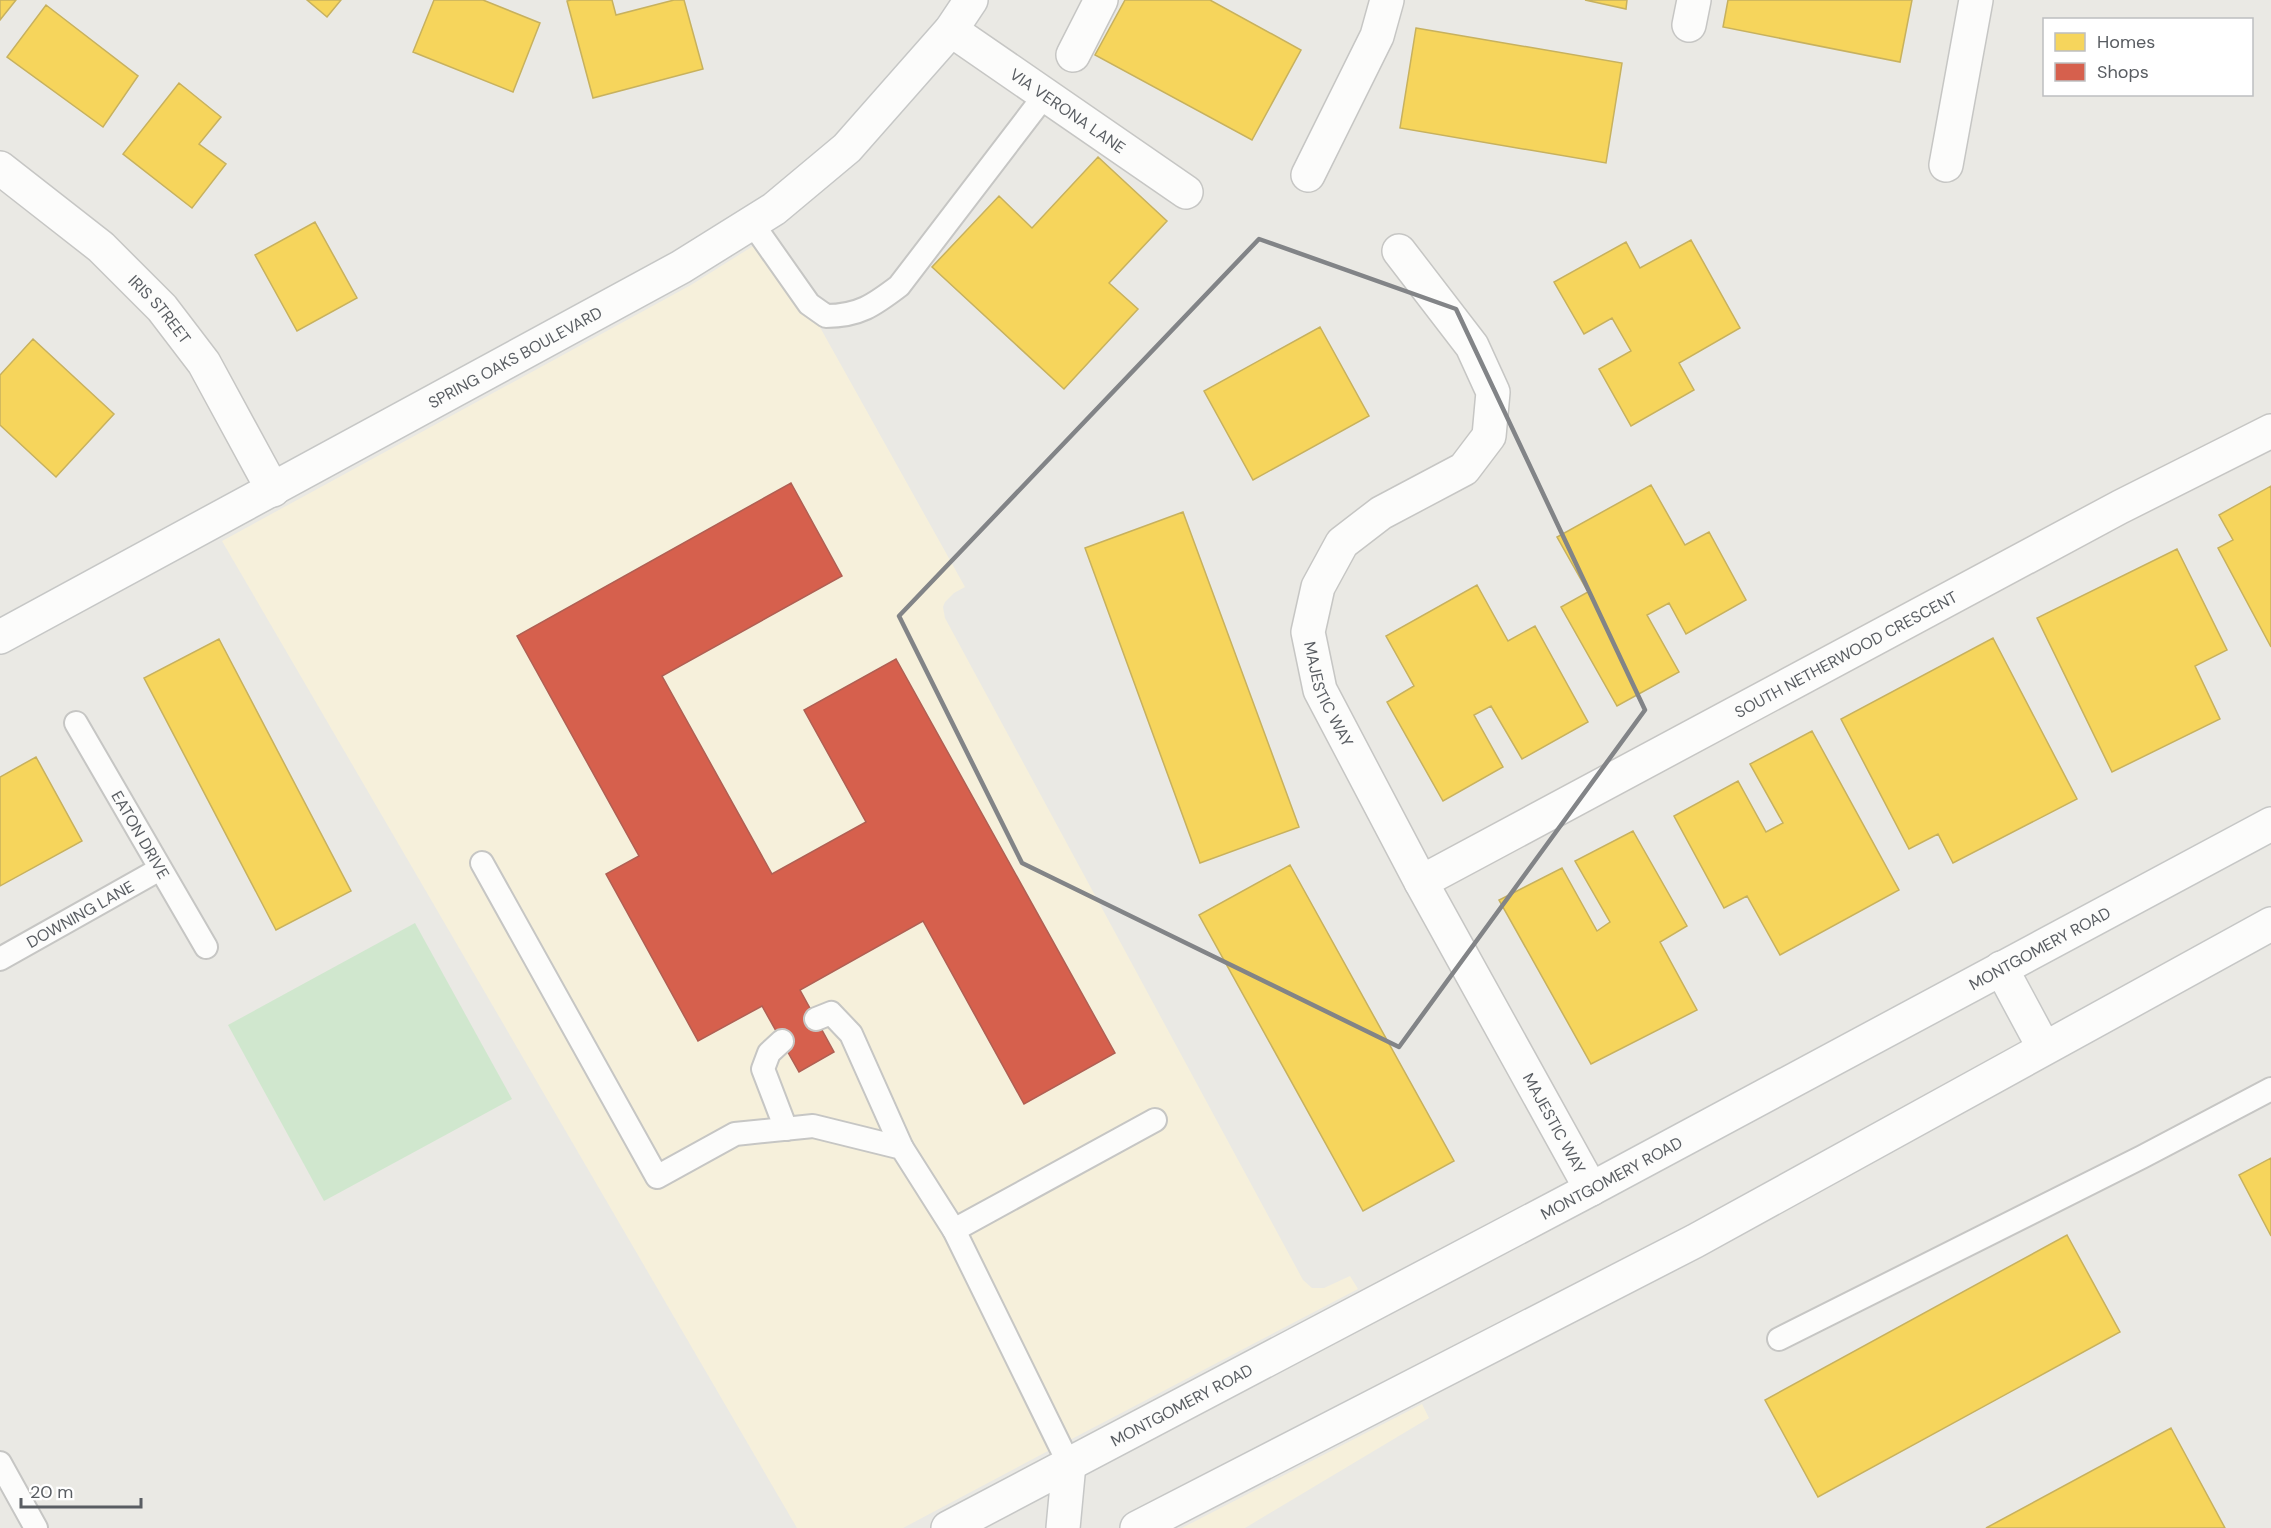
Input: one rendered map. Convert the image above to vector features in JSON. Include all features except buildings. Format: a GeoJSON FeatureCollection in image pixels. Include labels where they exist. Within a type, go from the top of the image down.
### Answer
{"type":"FeatureCollection","features":[{"type":"Feature","properties":{"kind":"street","name":"SPRING OAKS BOULEVARD"},"geometry":{"type":"LineString","coordinates":[[0,637],[681,267],[774,210],[847,148],[951,30],[971,0]]}},
{"type":"Feature","properties":{"kind":"street"},"geometry":{"type":"LineString","coordinates":[[1073,55],[1101,0]]}},
{"type":"Feature","properties":{"kind":"street"},"geometry":{"type":"LineString","coordinates":[[1308,176],[1377,36],[1388,0]]}},
{"type":"Feature","properties":{"kind":"street"},"geometry":{"type":"LineString","coordinates":[[1946,165],[1976,0]]}},
{"type":"Feature","properties":{"kind":"street","name":"VIA VERONA LANE"},"geometry":{"type":"LineString","coordinates":[[951,30],[1186,192]]}},
{"type":"Feature","properties":{"kind":"street","name":"IRIS STREET"},"geometry":{"type":"LineString","coordinates":[[0,168],[101,247],[162,308],[204,363],[273,490]]}},
{"type":"Feature","properties":{"kind":"street","name":"MAJESTIC WAY"},"geometry":{"type":"LineString","coordinates":[[1399,251],[1472,346],[1493,393],[1489,436],[1464,469],[1381,513],[1342,543],[1318,587],[1308,632],[1320,690],[1421,882],[1591,1189]]}},
{"type":"Feature","properties":{"kind":"street","name":"SOUTH NETHERWOOD CRESCENT"},"geometry":{"type":"LineString","coordinates":[[1421,882],[2120,507],[2271,430]]}},
{"type":"Feature","properties":{"kind":"street","name":"MONTGOMERY ROAD"},"geometry":{"type":"LineString","coordinates":[[948,1528],[1591,1189],[2271,824]]}},
{"type":"Feature","properties":{"kind":"street"},"geometry":{"type":"LineString","coordinates":[[1137,1528],[1695,1241],[2271,924]]}},
{"type":"Feature","properties":{"kind":"street"},"geometry":{"type":"LineString","coordinates":[[2001,968],[2044,1048]]}},
{"type":"Feature","properties":{"kind":"street"},"geometry":{"type":"LineString","coordinates":[[1063,1528],[1070,1464]]}},
{"type":"Feature","properties":{"kind":"lane"},"geometry":{"type":"LineString","coordinates":[[752,223],[810,304],[826,316],[856,313],[873,305],[899,286],[1045,95]]}},
{"type":"Feature","properties":{"kind":"lane","name":"EATON DRIVE"},"geometry":{"type":"LineString","coordinates":[[76,723],[206,947]]}},
{"type":"Feature","properties":{"kind":"lane"},"geometry":{"type":"LineString","coordinates":[[482,863],[657,1177],[735,1134],[813,1126],[902,1148]]}},
{"type":"Feature","properties":{"kind":"lane","name":"DOWNING LANE"},"geometry":{"type":"LineString","coordinates":[[0,959],[160,869]]}},
{"type":"Feature","properties":{"kind":"lane"},"geometry":{"type":"LineString","coordinates":[[816,1019],[831,1013],[851,1034],[902,1148],[954,1230],[1070,1464]]}},
{"type":"Feature","properties":{"kind":"lane"},"geometry":{"type":"LineString","coordinates":[[782,1041],[769,1053],[763,1069],[786,1129]]}},
{"type":"Feature","properties":{"kind":"lane"},"geometry":{"type":"LineString","coordinates":[[1779,1339],[2142,1157],[2271,1089]]}},
{"type":"Feature","properties":{"kind":"lane"},"geometry":{"type":"LineString","coordinates":[[954,1230],[1155,1120]]}},
{"type":"Feature","properties":{"kind":"lane"},"geometry":{"type":"LineString","coordinates":[[0,1463],[36,1528]]}},
{"type":"Feature","properties":{"kind":"highlighted area"},"geometry":{"type":"Polygon","coordinates":[[[1259,239],[1456,309],[1645,710],[1399,1047],[1022,863],[899,616],[1259,239]]]}},
{"type":"Feature","properties":{"kind":"shaded area"},"geometry":{"type":"Polygon","coordinates":[[[769,236],[965,587],[945,602],[943,607],[945,618],[1303,1280],[1312,1288],[1324,1288],[1350,1276],[1358,1289],[1066,1442],[1050,1443],[1048,1451],[903,1528],[797,1528],[222,541],[691,285],[769,236]]]}},
{"type":"Feature","properties":{"kind":"shaded area"},"geometry":{"type":"Polygon","coordinates":[[[1422,1404],[1429,1418],[1245,1528],[1182,1528],[1422,1404]]]}},
{"type":"Feature","properties":{"kind":"green space"},"geometry":{"type":"Polygon","coordinates":[[[415,923],[512,1099],[324,1201],[228,1025],[415,923]]]}}]}
